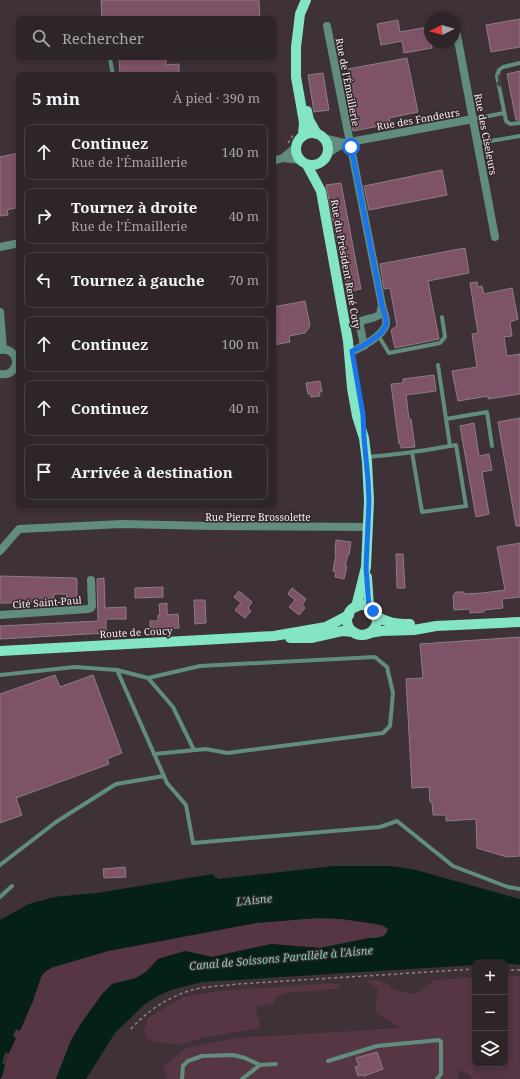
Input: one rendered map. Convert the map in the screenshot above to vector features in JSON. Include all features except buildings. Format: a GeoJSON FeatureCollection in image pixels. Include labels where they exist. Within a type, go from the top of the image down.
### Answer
{"type":"FeatureCollection","features":[{"type":"Feature","properties":{"kind":"main road"},"geometry":{"type":"LineString","coordinates":[[307,0],[302,47],[302,76],[306,108],[309,120],[328,146],[327,154],[320,163],[316,165],[304,162],[296,152],[299,139],[310,134],[320,136]]}},
{"type":"Feature","properties":{"kind":"main road"},"geometry":{"type":"LineString","coordinates":[[303,136],[304,122],[296,77],[296,47],[300,14],[307,0]]}},
{"type":"Feature","properties":{"kind":"main road","name":"Rue du Président René Coty"},"geometry":{"type":"LineString","coordinates":[[304,162],[321,191],[348,342],[352,388],[357,416],[364,438],[369,501],[368,527],[366,568],[356,607]]}},
{"type":"Feature","properties":{"kind":"main road"},"geometry":{"type":"LineString","coordinates":[[320,163],[321,191]]}},
{"type":"Feature","properties":{"kind":"main road"},"geometry":{"type":"LineString","coordinates":[[348,342],[352,351],[363,415],[364,438]]}},
{"type":"Feature","properties":{"kind":"main road"},"geometry":{"type":"LineString","coordinates":[[366,568],[369,607]]}},
{"type":"Feature","properties":{"kind":"main road"},"geometry":{"type":"LineString","coordinates":[[370,633],[376,625],[376,616],[369,607],[356,607],[349,615],[348,624],[350,629],[362,635],[381,631],[414,630],[436,626],[520,622]]}},
{"type":"Feature","properties":{"kind":"main road","name":"Route de Coucy"},"geometry":{"type":"LineString","coordinates":[[0,651],[274,636],[326,627],[349,615]]}},
{"type":"Feature","properties":{"kind":"main road"},"geometry":{"type":"LineString","coordinates":[[376,616],[383,620],[397,624],[436,626]]}},
{"type":"Feature","properties":{"kind":"main road","name":"Route de Coucy"},"geometry":{"type":"LineString","coordinates":[[274,636],[311,638],[342,631],[354,632]]}},
{"type":"Feature","properties":{"kind":"street","name":"Rue de l'Émaillerie"},"geometry":{"type":"LineString","coordinates":[[327,26],[347,143],[386,320],[386,326],[382,332],[364,346],[352,351]]}},
{"type":"Feature","properties":{"kind":"street","name":"Rue des Ciseleurs"},"geometry":{"type":"LineString","coordinates":[[460,48],[495,237]]}},
{"type":"Feature","properties":{"kind":"street","name":"Rue des Fondeurs"},"geometry":{"type":"LineString","coordinates":[[347,143],[473,120]]}},
{"type":"Feature","properties":{"kind":"street"},"geometry":{"type":"LineString","coordinates":[[320,136],[347,143]]}},
{"type":"Feature","properties":{"kind":"street"},"geometry":{"type":"LineString","coordinates":[[327,154],[347,143]]}},
{"type":"Feature","properties":{"kind":"street"},"geometry":{"type":"LineString","coordinates":[[276,161],[283,158],[296,147]]}},
{"type":"Feature","properties":{"kind":"street"},"geometry":{"type":"LineString","coordinates":[[283,158],[304,162]]}},
{"type":"Feature","properties":{"kind":"street"},"geometry":{"type":"LineString","coordinates":[[0,247],[16,244]]}},
{"type":"Feature","properties":{"kind":"street"},"geometry":{"type":"LineString","coordinates":[[364,346],[360,322],[378,316],[382,305]]}},
{"type":"Feature","properties":{"kind":"street"},"geometry":{"type":"LineString","coordinates":[[0,312],[2,350],[11,352],[16,359],[13,370],[9,373],[0,374]]}},
{"type":"Feature","properties":{"kind":"street","name":"Rue Pierre Brossolette"},"geometry":{"type":"LineString","coordinates":[[0,551],[20,529],[122,524],[368,527]]}},
{"type":"Feature","properties":{"kind":"street","name":"Cité Saint-Paul"},"geometry":{"type":"LineString","coordinates":[[0,615],[91,608],[90,580]]}},
{"type":"Feature","properties":{"kind":"lane"},"geometry":{"type":"LineString","coordinates":[[110,60],[112,72]]}},
{"type":"Feature","properties":{"kind":"lane"},"geometry":{"type":"LineString","coordinates":[[520,63],[503,67],[499,70],[497,76],[506,121],[510,124],[520,123]]}},
{"type":"Feature","properties":{"kind":"lane"},"geometry":{"type":"LineString","coordinates":[[473,120],[504,113]]}},
{"type":"Feature","properties":{"kind":"lane"},"geometry":{"type":"LineString","coordinates":[[477,143],[520,136]]}},
{"type":"Feature","properties":{"kind":"lane"},"geometry":{"type":"LineString","coordinates":[[378,335],[389,353],[440,343],[445,337],[442,317]]}},
{"type":"Feature","properties":{"kind":"lane"},"geometry":{"type":"LineString","coordinates":[[438,365],[450,446]]}},
{"type":"Feature","properties":{"kind":"lane"},"geometry":{"type":"LineString","coordinates":[[446,419],[487,412],[492,446]]}},
{"type":"Feature","properties":{"kind":"lane"},"geometry":{"type":"LineString","coordinates":[[366,457],[394,455],[412,452],[456,445],[466,506],[422,512],[412,452]]}},
{"type":"Feature","properties":{"kind":"lane"},"geometry":{"type":"LineString","coordinates":[[0,675],[75,667],[117,670],[148,678],[200,666],[376,657],[387,667],[393,693],[390,726],[383,733],[227,754],[206,749],[154,754]]}},
{"type":"Feature","properties":{"kind":"lane"},"geometry":{"type":"LineString","coordinates":[[117,670],[167,783],[186,805],[193,843],[380,827],[397,821],[453,866],[508,887],[520,888]]}},
{"type":"Feature","properties":{"kind":"lane"},"geometry":{"type":"LineString","coordinates":[[148,678],[173,707],[194,750]]}},
{"type":"Feature","properties":{"kind":"lane"},"geometry":{"type":"LineString","coordinates":[[0,865],[56,822],[116,784],[164,776]]}},
{"type":"Feature","properties":{"kind":"lane"},"geometry":{"type":"LineString","coordinates":[[0,897],[12,886]]}},
{"type":"Feature","properties":{"kind":"lane"},"geometry":{"type":"LineString","coordinates":[[328,1061],[377,1046],[439,1040],[441,1042],[441,1074],[437,1079]]}},
{"type":"Feature","properties":{"kind":"lane"},"geometry":{"type":"LineString","coordinates":[[182,1079],[183,1066],[188,1061],[202,1056],[233,1055],[245,1058],[260,1066]]}},
{"type":"Feature","properties":{"kind":"lane"},"geometry":{"type":"LineString","coordinates":[[242,1079],[260,1066],[276,1064]]}},
{"type":"Feature","properties":{"kind":"path"},"geometry":{"type":"LineString","coordinates":[[131,1029],[150,1011],[177,995],[209,987],[472,970]]}},
{"type":"Feature","properties":{"kind":"path"},"geometry":{"type":"LineString","coordinates":[[508,970],[520,970]]}},
{"type":"Feature","properties":{"kind":"shaded area"},"geometry":{"type":"Polygon","coordinates":[[[317,918],[365,922],[383,926],[388,929],[387,932],[381,937],[320,948],[271,944],[212,957],[185,951],[158,959],[147,971],[136,978],[112,984],[103,993],[82,1022],[72,1039],[56,1079],[1,1079],[9,1053],[16,1038],[13,1037],[16,1029],[19,1031],[33,1001],[41,977],[49,969],[108,951],[256,923],[317,918]]]}},
{"type":"Feature","properties":{"kind":"shaded area"},"geometry":{"type":"Polygon","coordinates":[[[508,976],[520,976],[520,1079],[471,1079],[470,1075],[458,1070],[458,1079],[167,1079],[163,1067],[186,1048],[236,1038],[400,1028],[376,1013],[378,990],[366,981],[378,980],[386,983],[393,989],[410,994],[419,993],[434,980],[472,977],[472,1067],[508,1067],[508,976]]]}},
{"type":"Feature","properties":{"kind":"shaded area"},"geometry":{"type":"Polygon","coordinates":[[[332,983],[339,984],[341,986],[337,989],[287,993],[276,997],[273,1004],[256,1007],[261,1028],[201,1038],[181,1045],[149,1041],[144,1031],[148,1018],[183,997],[218,991],[332,983]]]}},
{"type":"Feature","properties":{"kind":"water"},"geometry":{"type":"Polygon","coordinates":[[[334,866],[389,866],[412,869],[520,899],[520,965],[508,963],[508,959],[472,959],[472,965],[202,982],[171,990],[145,1004],[115,1033],[86,1079],[56,1079],[71,1040],[103,993],[112,984],[136,978],[147,971],[158,959],[185,951],[212,957],[271,944],[320,948],[381,937],[387,932],[388,929],[382,925],[342,919],[317,918],[256,923],[108,951],[53,967],[43,974],[20,1031],[16,1029],[13,1036],[16,1038],[9,1053],[5,1052],[2,1063],[5,1065],[2,1077],[0,1079],[0,920],[29,904],[54,897],[97,893],[213,874],[219,879],[334,866]]]}},
{"type":"Feature","properties":{"kind":"route"},"geometry":{"type":"LineString","coordinates":[[351,147],[386,320],[386,326],[382,332],[364,346],[352,351],[363,415],[367,462],[369,501],[366,568],[369,607],[373,611]]}},
{"type":"Feature","properties":{"kind":"water label","name":"L'Aisne"},"geometry":{"type":"Point","coordinates":[254,900]}},
{"type":"Feature","properties":{"kind":"water label","name":"Canal de Soissons Parallèle à l'Aisne"},"geometry":{"type":"Point","coordinates":[281,958]}}]}
